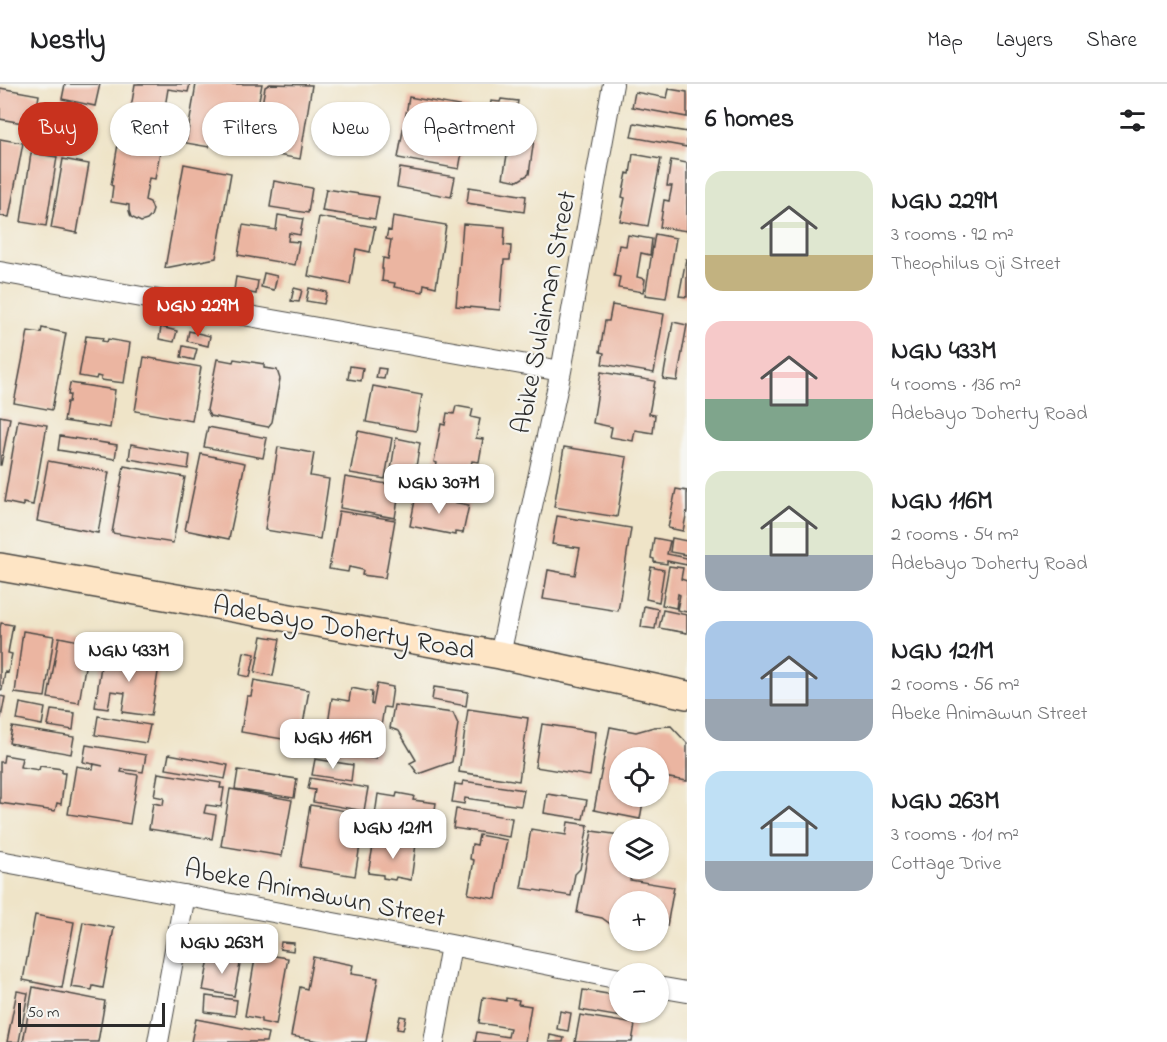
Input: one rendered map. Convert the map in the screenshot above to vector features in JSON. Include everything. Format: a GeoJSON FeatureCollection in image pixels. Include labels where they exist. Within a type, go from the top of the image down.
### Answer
{"type":"FeatureCollection","features":[{"type":"Feature","properties":{"kind":"street","name":"Abike Sulaiman Street"},"geometry":{"type":"LineString","coordinates":[[500,655],[561,371],[607,85]]}},
{"type":"Feature","properties":{"kind":"street"},"geometry":{"type":"LineString","coordinates":[[0,272],[561,371]]}},
{"type":"Feature","properties":{"kind":"street","name":"Adebayo Doherty Road"},"geometry":{"type":"LineString","coordinates":[[0,567],[500,655],[687,695]]}},
{"type":"Feature","properties":{"kind":"street","name":"Abeke Animawun Street"},"geometry":{"type":"LineString","coordinates":[[0,861],[609,977]]}},
{"type":"Feature","properties":{"kind":"street"},"geometry":{"type":"LineString","coordinates":[[158,1042],[185,895]]}},
{"type":"Feature","properties":{"kind":"street"},"geometry":{"type":"LineString","coordinates":[[434,1042],[451,945]]}},
{"type":"Feature","properties":{"kind":"street"},"geometry":{"type":"LineString","coordinates":[[669,989],[687,993]]}},
{"type":"Feature","properties":{"kind":"building"},"geometry":{"type":"Polygon","coordinates":[[[65,84],[100,84],[96,102],[62,99],[65,84]]]}},
{"type":"Feature","properties":{"kind":"building"},"geometry":{"type":"Polygon","coordinates":[[[135,84],[190,84],[188,92],[168,89],[166,102],[132,102],[135,84]]]}},
{"type":"Feature","properties":{"kind":"building"},"geometry":{"type":"Polygon","coordinates":[[[196,84],[262,84],[259,102],[202,102],[202,146],[190,144],[190,119],[196,84]]]}},
{"type":"Feature","properties":{"kind":"building"},"geometry":{"type":"Polygon","coordinates":[[[270,84],[312,85],[300,159],[283,156],[299,156],[299,102],[262,102],[265,87],[270,84]]]}},
{"type":"Feature","properties":{"kind":"building"},"geometry":{"type":"Polygon","coordinates":[[[0,88],[39,95],[38,102],[18,102],[18,122],[0,119],[0,88]]]}},
{"type":"Feature","properties":{"kind":"building"},"geometry":{"type":"Polygon","coordinates":[[[669,89],[687,92],[687,117],[632,107],[635,92],[667,98],[669,89]]]}},
{"type":"Feature","properties":{"kind":"building"},"geometry":{"type":"Polygon","coordinates":[[[409,97],[437,102],[408,102],[409,97]]]}},
{"type":"Feature","properties":{"kind":"building"},"geometry":{"type":"Polygon","coordinates":[[[501,99],[518,101],[518,102],[500,102],[501,99]]]}},
{"type":"Feature","properties":{"kind":"building"},"geometry":{"type":"Polygon","coordinates":[[[634,123],[687,132],[687,147],[631,137],[634,123]]]}},
{"type":"Feature","properties":{"kind":"building"},"geometry":{"type":"Polygon","coordinates":[[[402,136],[402,156],[461,156],[459,169],[398,158],[402,136]]]}},
{"type":"Feature","properties":{"kind":"building"},"geometry":{"type":"Polygon","coordinates":[[[0,139],[18,142],[18,156],[21,156],[9,217],[0,216],[0,139]]]}},
{"type":"Feature","properties":{"kind":"building"},"geometry":{"type":"Polygon","coordinates":[[[633,154],[661,159],[648,226],[620,221],[625,198],[622,197],[627,173],[630,174],[633,154]]]}},
{"type":"Feature","properties":{"kind":"building"},"geometry":{"type":"Polygon","coordinates":[[[31,156],[57,157],[46,226],[21,222],[31,156]]]}},
{"type":"Feature","properties":{"kind":"building"},"geometry":{"type":"Polygon","coordinates":[[[116,156],[159,156],[155,179],[149,178],[145,200],[150,202],[153,210],[147,220],[141,222],[131,217],[129,205],[111,202],[113,186],[111,185],[116,156]]]}},
{"type":"Feature","properties":{"kind":"building"},"geometry":{"type":"Polygon","coordinates":[[[507,156],[532,156],[529,174],[518,181],[503,178],[507,156]]]}},
{"type":"Feature","properties":{"kind":"building"},"geometry":{"type":"Polygon","coordinates":[[[63,159],[89,164],[77,233],[51,228],[63,159]]]}},
{"type":"Feature","properties":{"kind":"building"},"geometry":{"type":"Polygon","coordinates":[[[671,160],[687,163],[687,231],[660,227],[664,200],[669,201],[672,186],[667,186],[671,160]]]}},
{"type":"Feature","properties":{"kind":"building"},"geometry":{"type":"Polygon","coordinates":[[[184,164],[231,173],[216,258],[165,268],[184,164]]]}},
{"type":"Feature","properties":{"kind":"building"},"geometry":{"type":"Polygon","coordinates":[[[400,168],[455,177],[451,197],[397,187],[400,168]]]}},
{"type":"Feature","properties":{"kind":"building"},"geometry":{"type":"Polygon","coordinates":[[[274,181],[312,188],[308,213],[270,207],[274,181]]]}},
{"type":"Feature","properties":{"kind":"building"},"geometry":{"type":"Polygon","coordinates":[[[469,187],[526,196],[524,212],[467,203],[469,187]]]}},
{"type":"Feature","properties":{"kind":"building"},"geometry":{"type":"Polygon","coordinates":[[[326,189],[379,197],[375,219],[322,211],[326,189]]]}},
{"type":"Feature","properties":{"kind":"building"},"geometry":{"type":"Polygon","coordinates":[[[278,215],[303,219],[300,235],[289,233],[288,241],[299,242],[295,265],[238,255],[243,225],[276,230],[278,215]]]}},
{"type":"Feature","properties":{"kind":"building"},"geometry":{"type":"Polygon","coordinates":[[[393,216],[446,225],[436,287],[424,284],[423,292],[394,287],[395,283],[382,281],[383,258],[388,259],[391,240],[386,239],[388,230],[391,231],[393,216]]]}},
{"type":"Feature","properties":{"kind":"building"},"geometry":{"type":"Polygon","coordinates":[[[319,217],[375,227],[370,252],[356,249],[350,284],[308,276],[319,217]]]}},
{"type":"Feature","properties":{"kind":"building"},"geometry":{"type":"Polygon","coordinates":[[[463,224],[505,227],[504,245],[511,246],[510,260],[504,260],[500,310],[456,306],[463,224]]]}},
{"type":"Feature","properties":{"kind":"building"},"geometry":{"type":"Polygon","coordinates":[[[655,234],[676,238],[666,298],[645,295],[655,234]]]}},
{"type":"Feature","properties":{"kind":"building"},"geometry":{"type":"Polygon","coordinates":[[[628,235],[652,239],[650,255],[641,253],[637,277],[645,279],[643,292],[618,288],[620,277],[614,276],[619,245],[626,246],[628,235]]]}},
{"type":"Feature","properties":{"kind":"building"},"geometry":{"type":"Polygon","coordinates":[[[687,259],[687,297],[679,296],[687,259]]]}},
{"type":"Feature","properties":{"kind":"building"},"geometry":{"type":"Polygon","coordinates":[[[264,273],[277,276],[274,290],[261,287],[264,273]]]}},
{"type":"Feature","properties":{"kind":"building"},"geometry":{"type":"Polygon","coordinates":[[[236,277],[258,281],[256,294],[234,290],[236,277]]]}},
{"type":"Feature","properties":{"kind":"building"},"geometry":{"type":"Polygon","coordinates":[[[294,288],[302,290],[299,302],[291,301],[294,288]]]}},
{"type":"Feature","properties":{"kind":"building"},"geometry":{"type":"Polygon","coordinates":[[[309,288],[327,292],[324,304],[306,301],[309,288]]]}},
{"type":"Feature","properties":{"kind":"building"},"geometry":{"type":"Polygon","coordinates":[[[612,305],[664,314],[654,373],[602,364],[604,353],[600,352],[605,321],[609,321],[612,305]]]}},
{"type":"Feature","properties":{"kind":"building"},"geometry":{"type":"Polygon","coordinates":[[[673,322],[687,325],[677,381],[663,379],[673,322]]]}},
{"type":"Feature","properties":{"kind":"building"},"geometry":{"type":"Polygon","coordinates":[[[161,327],[177,331],[174,342],[159,339],[161,327]]]}},
{"type":"Feature","properties":{"kind":"building"},"geometry":{"type":"Polygon","coordinates":[[[42,328],[66,333],[52,410],[14,403],[28,331],[41,333],[42,328]]]}},
{"type":"Feature","properties":{"kind":"building"},"geometry":{"type":"Polygon","coordinates":[[[189,331],[210,336],[208,346],[187,341],[189,331]]]}},
{"type":"Feature","properties":{"kind":"building"},"geometry":{"type":"Polygon","coordinates":[[[86,336],[103,338],[102,341],[107,342],[108,339],[130,343],[124,383],[101,380],[101,377],[97,376],[96,379],[79,376],[86,336]]]}},
{"type":"Feature","properties":{"kind":"building"},"geometry":{"type":"Polygon","coordinates":[[[183,346],[197,349],[194,360],[181,357],[183,346]]]}},
{"type":"Feature","properties":{"kind":"building"},"geometry":{"type":"Polygon","coordinates":[[[144,357],[201,367],[192,421],[135,411],[144,357]]]}},
{"type":"Feature","properties":{"kind":"building"},"geometry":{"type":"Polygon","coordinates":[[[217,359],[264,364],[264,368],[277,370],[280,379],[272,422],[268,427],[210,416],[207,410],[217,359]]]}},
{"type":"Feature","properties":{"kind":"building"},"geometry":{"type":"Polygon","coordinates":[[[350,366],[363,368],[361,381],[348,379],[350,366]]]}},
{"type":"Feature","properties":{"kind":"building"},"geometry":{"type":"Polygon","coordinates":[[[378,368],[386,369],[384,379],[376,378],[378,368]]]}},
{"type":"Feature","properties":{"kind":"building"},"geometry":{"type":"Polygon","coordinates":[[[601,372],[655,381],[649,414],[655,415],[653,433],[635,430],[633,441],[610,437],[612,427],[593,423],[601,372]]]}},
{"type":"Feature","properties":{"kind":"building"},"geometry":{"type":"Polygon","coordinates":[[[70,383],[115,390],[110,428],[64,421],[67,402],[69,402],[70,383]]]}},
{"type":"Feature","properties":{"kind":"building"},"geometry":{"type":"Polygon","coordinates":[[[373,386],[422,395],[416,431],[366,422],[373,386]]]}},
{"type":"Feature","properties":{"kind":"building"},"geometry":{"type":"Polygon","coordinates":[[[456,406],[473,409],[471,417],[480,419],[476,438],[483,439],[479,462],[472,461],[467,481],[458,479],[457,488],[439,484],[441,475],[435,474],[437,463],[434,462],[441,424],[445,425],[447,413],[454,414],[456,406]]]}},
{"type":"Feature","properties":{"kind":"building"},"geometry":{"type":"Polygon","coordinates":[[[0,416],[10,418],[1,465],[0,465],[0,416]]]}},
{"type":"Feature","properties":{"kind":"building"},"geometry":{"type":"Polygon","coordinates":[[[18,420],[47,425],[33,505],[23,503],[23,506],[4,502],[18,420]]]}},
{"type":"Feature","properties":{"kind":"building"},"geometry":{"type":"Polygon","coordinates":[[[208,427],[267,438],[263,458],[204,447],[208,427]]]}},
{"type":"Feature","properties":{"kind":"building"},"geometry":{"type":"Polygon","coordinates":[[[358,431],[392,438],[385,479],[350,473],[358,431]]]}},
{"type":"Feature","properties":{"kind":"building"},"geometry":{"type":"Polygon","coordinates":[[[60,436],[117,445],[115,459],[58,450],[60,436]]]}},
{"type":"Feature","properties":{"kind":"building"},"geometry":{"type":"Polygon","coordinates":[[[396,438],[420,443],[414,479],[416,479],[415,487],[407,485],[408,483],[394,481],[395,477],[390,476],[396,438]]]}},
{"type":"Feature","properties":{"kind":"building"},"geometry":{"type":"Polygon","coordinates":[[[131,444],[190,455],[188,469],[129,459],[131,444]]]}},
{"type":"Feature","properties":{"kind":"building"},"geometry":{"type":"Polygon","coordinates":[[[278,447],[314,453],[310,476],[329,479],[320,539],[265,530],[278,447]]]}},
{"type":"Feature","properties":{"kind":"building"},"geometry":{"type":"Polygon","coordinates":[[[564,447],[627,457],[617,517],[554,507],[564,447]]]}},
{"type":"Feature","properties":{"kind":"building"},"geometry":{"type":"Polygon","coordinates":[[[201,454],[245,463],[229,539],[185,530],[201,454]]]}},
{"type":"Feature","properties":{"kind":"building"},"geometry":{"type":"Polygon","coordinates":[[[48,461],[109,472],[98,533],[37,521],[48,461]]]}},
{"type":"Feature","properties":{"kind":"building"},"geometry":{"type":"Polygon","coordinates":[[[124,466],[185,477],[173,543],[112,533],[124,466]]]}},
{"type":"Feature","properties":{"kind":"building"},"geometry":{"type":"Polygon","coordinates":[[[345,477],[400,486],[395,518],[340,508],[345,477]]]}},
{"type":"Feature","properties":{"kind":"building"},"geometry":{"type":"Polygon","coordinates":[[[676,489],[687,491],[687,511],[683,531],[668,528],[676,489]]]}},
{"type":"Feature","properties":{"kind":"building"},"geometry":{"type":"Polygon","coordinates":[[[416,495],[469,505],[463,533],[455,532],[455,535],[410,526],[416,495]]]}},
{"type":"Feature","properties":{"kind":"building"},"geometry":{"type":"Polygon","coordinates":[[[339,511],[395,520],[385,578],[362,575],[363,570],[349,567],[348,572],[329,569],[339,511]]]}},
{"type":"Feature","properties":{"kind":"building"},"geometry":{"type":"Polygon","coordinates":[[[557,516],[631,528],[618,611],[543,599],[548,570],[575,575],[580,548],[552,544],[557,516]]]}},
{"type":"Feature","properties":{"kind":"building"},"geometry":{"type":"Polygon","coordinates":[[[654,538],[670,541],[667,554],[687,558],[687,565],[667,561],[667,564],[654,562],[651,558],[654,538]]]}},
{"type":"Feature","properties":{"kind":"building"},"geometry":{"type":"Polygon","coordinates":[[[672,538],[687,541],[687,555],[670,552],[672,538]]]}},
{"type":"Feature","properties":{"kind":"building"},"geometry":{"type":"Polygon","coordinates":[[[669,566],[683,568],[681,579],[687,581],[687,612],[677,610],[680,595],[678,594],[676,608],[662,605],[669,566]]]}},
{"type":"Feature","properties":{"kind":"building"},"geometry":{"type":"Polygon","coordinates":[[[651,567],[664,570],[659,602],[646,599],[651,567]]]}},
{"type":"Feature","properties":{"kind":"building"},"geometry":{"type":"Polygon","coordinates":[[[644,606],[658,609],[655,629],[641,627],[644,606]]]}},
{"type":"Feature","properties":{"kind":"building"},"geometry":{"type":"Polygon","coordinates":[[[663,610],[687,615],[687,633],[659,628],[663,610]]]}},
{"type":"Feature","properties":{"kind":"building"},"geometry":{"type":"Polygon","coordinates":[[[1,623],[13,625],[8,653],[12,654],[8,673],[5,672],[2,690],[0,689],[1,623]]]}},
{"type":"Feature","properties":{"kind":"building"},"geometry":{"type":"Polygon","coordinates":[[[23,631],[54,636],[45,697],[15,693],[23,631]]]}},
{"type":"Feature","properties":{"kind":"building"},"geometry":{"type":"Polygon","coordinates":[[[262,636],[280,639],[273,676],[255,672],[262,636]]]}},
{"type":"Feature","properties":{"kind":"building"},"geometry":{"type":"Polygon","coordinates":[[[59,637],[89,643],[79,703],[48,698],[59,637]]]}},
{"type":"Feature","properties":{"kind":"building"},"geometry":{"type":"Polygon","coordinates":[[[120,650],[146,654],[145,663],[159,666],[151,716],[122,712],[125,693],[111,691],[108,709],[95,707],[102,659],[118,662],[120,650]]]}},
{"type":"Feature","properties":{"kind":"building"},"geometry":{"type":"Polygon","coordinates":[[[244,652],[255,654],[250,677],[240,675],[244,652]]]}},
{"type":"Feature","properties":{"kind":"building"},"geometry":{"type":"Polygon","coordinates":[[[254,680],[309,690],[300,742],[241,732],[247,696],[251,696],[254,680]]]}},
{"type":"Feature","properties":{"kind":"building"},"geometry":{"type":"Polygon","coordinates":[[[377,684],[393,687],[390,708],[384,707],[376,759],[324,750],[332,698],[349,701],[351,688],[372,692],[371,704],[373,705],[377,684]]]}},
{"type":"Feature","properties":{"kind":"building"},"geometry":{"type":"Polygon","coordinates":[[[434,687],[468,692],[466,706],[432,700],[434,687]]]}},
{"type":"Feature","properties":{"kind":"building"},"geometry":{"type":"Polygon","coordinates":[[[0,696],[5,697],[1,718],[0,718],[0,696]]]}},
{"type":"Feature","properties":{"kind":"building"},"geometry":{"type":"Polygon","coordinates":[[[20,703],[45,708],[42,725],[17,720],[20,703]]]}},
{"type":"Feature","properties":{"kind":"building"},"geometry":{"type":"Polygon","coordinates":[[[394,705],[453,713],[458,724],[452,762],[418,774],[410,763],[416,760],[399,731],[390,728],[394,705]]]}},
{"type":"Feature","properties":{"kind":"building"},"geometry":{"type":"Polygon","coordinates":[[[468,709],[528,718],[519,781],[459,772],[468,709]]]}},
{"type":"Feature","properties":{"kind":"building"},"geometry":{"type":"Polygon","coordinates":[[[51,710],[75,713],[73,730],[48,726],[51,710]]]}},
{"type":"Feature","properties":{"kind":"building"},"geometry":{"type":"Polygon","coordinates":[[[98,716],[150,725],[146,743],[95,735],[98,716]]]}},
{"type":"Feature","properties":{"kind":"building"},"geometry":{"type":"Polygon","coordinates":[[[542,724],[596,732],[590,776],[535,767],[542,724]]]}},
{"type":"Feature","properties":{"kind":"building"},"geometry":{"type":"Polygon","coordinates":[[[671,726],[687,743],[687,781],[669,778],[669,747],[609,747],[609,807],[642,807],[640,819],[594,810],[610,727],[636,732],[654,727],[671,726]]]}},
{"type":"Feature","properties":{"kind":"building"},"geometry":{"type":"Polygon","coordinates":[[[12,727],[74,737],[71,754],[9,743],[12,727]]]}},
{"type":"Feature","properties":{"kind":"building"},"geometry":{"type":"Polygon","coordinates":[[[86,745],[146,755],[143,772],[122,769],[121,772],[138,775],[130,824],[68,814],[76,766],[93,769],[94,764],[83,762],[86,745]]]}},
{"type":"Feature","properties":{"kind":"building"},"geometry":{"type":"Polygon","coordinates":[[[169,754],[228,765],[225,779],[166,769],[169,754]]]}},
{"type":"Feature","properties":{"kind":"building"},"geometry":{"type":"Polygon","coordinates":[[[4,755],[22,758],[20,767],[39,770],[40,766],[62,769],[62,773],[65,773],[61,804],[57,803],[55,811],[0,803],[0,762],[3,762],[4,755]]]}},
{"type":"Feature","properties":{"kind":"building"},"geometry":{"type":"Polygon","coordinates":[[[315,759],[353,765],[351,781],[312,775],[315,759]]]}},
{"type":"Feature","properties":{"kind":"building"},"geometry":{"type":"Polygon","coordinates":[[[238,770],[297,779],[294,798],[235,789],[238,770]]]}},
{"type":"Feature","properties":{"kind":"building"},"geometry":{"type":"Polygon","coordinates":[[[158,773],[221,783],[220,788],[224,788],[221,807],[206,805],[204,813],[216,815],[212,839],[149,829],[153,803],[163,805],[164,798],[154,796],[158,773]]]}},
{"type":"Feature","properties":{"kind":"building"},"geometry":{"type":"Polygon","coordinates":[[[310,778],[368,788],[364,811],[313,802],[315,790],[308,789],[310,778]]]}},
{"type":"Feature","properties":{"kind":"building"},"geometry":{"type":"Polygon","coordinates":[[[463,781],[524,790],[521,806],[465,798],[464,804],[452,802],[455,784],[462,785],[463,781]]]}},
{"type":"Feature","properties":{"kind":"building"},"geometry":{"type":"Polygon","coordinates":[[[230,789],[292,800],[282,856],[221,846],[230,789]]]}},
{"type":"Feature","properties":{"kind":"building"},"geometry":{"type":"Polygon","coordinates":[[[397,793],[414,796],[413,800],[436,803],[431,836],[383,826],[382,830],[373,829],[378,794],[396,797],[397,793]]]}},
{"type":"Feature","properties":{"kind":"building"},"geometry":{"type":"Polygon","coordinates":[[[547,794],[587,800],[583,819],[544,813],[547,794]]]}},
{"type":"Feature","properties":{"kind":"building"},"geometry":{"type":"Polygon","coordinates":[[[310,805],[365,814],[355,876],[300,867],[310,805]]]}},
{"type":"Feature","properties":{"kind":"building"},"geometry":{"type":"Polygon","coordinates":[[[456,809],[512,818],[509,837],[453,828],[456,809]]]}},
{"type":"Feature","properties":{"kind":"building"},"geometry":{"type":"Polygon","coordinates":[[[568,822],[588,825],[580,869],[575,874],[571,896],[521,888],[531,829],[566,835],[568,822]]]}},
{"type":"Feature","properties":{"kind":"building"},"geometry":{"type":"Polygon","coordinates":[[[592,831],[609,833],[609,879],[630,879],[674,887],[669,915],[669,891],[609,891],[609,923],[602,918],[577,913],[592,831]]]}},
{"type":"Feature","properties":{"kind":"building"},"geometry":{"type":"Polygon","coordinates":[[[479,835],[507,840],[496,899],[468,894],[474,860],[470,859],[472,844],[477,845],[479,835]]]}},
{"type":"Feature","properties":{"kind":"building"},"geometry":{"type":"Polygon","coordinates":[[[374,841],[399,845],[400,841],[416,844],[411,880],[396,877],[395,880],[383,878],[383,875],[368,873],[374,841]]]}},
{"type":"Feature","properties":{"kind":"building"},"geometry":{"type":"Polygon","coordinates":[[[35,915],[74,922],[62,988],[23,980],[35,915]]]}},
{"type":"Feature","properties":{"kind":"building"},"geometry":{"type":"Polygon","coordinates":[[[83,922],[114,928],[103,988],[93,986],[92,990],[71,987],[83,922]]]}},
{"type":"Feature","properties":{"kind":"building"},"geometry":{"type":"Polygon","coordinates":[[[281,942],[294,943],[293,951],[280,949],[281,942]]]}},
{"type":"Feature","properties":{"kind":"building"},"geometry":{"type":"Polygon","coordinates":[[[210,953],[241,959],[234,996],[203,990],[210,953]]]}},
{"type":"Feature","properties":{"kind":"building"},"geometry":{"type":"Polygon","coordinates":[[[256,953],[288,958],[276,1025],[245,1016],[256,953]]]}},
{"type":"Feature","properties":{"kind":"building"},"geometry":{"type":"Polygon","coordinates":[[[313,957],[353,965],[351,974],[378,978],[366,1042],[325,1042],[291,1036],[300,987],[307,989],[313,957]]]}},
{"type":"Feature","properties":{"kind":"building"},"geometry":{"type":"Polygon","coordinates":[[[33,987],[105,1001],[98,1042],[23,1042],[33,987]]]}},
{"type":"Feature","properties":{"kind":"building"},"geometry":{"type":"Polygon","coordinates":[[[583,990],[609,994],[609,1015],[580,1010],[583,990]]]}},
{"type":"Feature","properties":{"kind":"building"},"geometry":{"type":"Polygon","coordinates":[[[17,991],[28,993],[19,1042],[7,1042],[17,991]]]}},
{"type":"Feature","properties":{"kind":"building"},"geometry":{"type":"Polygon","coordinates":[[[206,996],[237,1000],[235,1016],[205,1012],[206,996]]]}},
{"type":"Feature","properties":{"kind":"building"},"geometry":{"type":"Polygon","coordinates":[[[483,997],[506,1001],[506,998],[519,1000],[518,1004],[531,1006],[525,1042],[475,1042],[477,1032],[508,1037],[510,1028],[479,1023],[483,997]]]}},
{"type":"Feature","properties":{"kind":"building"},"geometry":{"type":"Polygon","coordinates":[[[560,1011],[571,1013],[568,1031],[557,1029],[560,1011]]]}},
{"type":"Feature","properties":{"kind":"building"},"geometry":{"type":"Polygon","coordinates":[[[580,1015],[609,1020],[609,1023],[635,1024],[632,1042],[575,1042],[580,1015]]]}},
{"type":"Feature","properties":{"kind":"building"},"geometry":{"type":"Polygon","coordinates":[[[400,1016],[406,1017],[403,1030],[397,1029],[400,1016]]]}},
{"type":"Feature","properties":{"kind":"building"},"geometry":{"type":"Polygon","coordinates":[[[196,1019],[268,1033],[266,1042],[191,1042],[196,1019]]]}},
{"type":"Feature","properties":{"kind":"building"},"geometry":{"type":"Polygon","coordinates":[[[550,1035],[564,1038],[563,1042],[549,1042],[550,1035]]]}}]}
